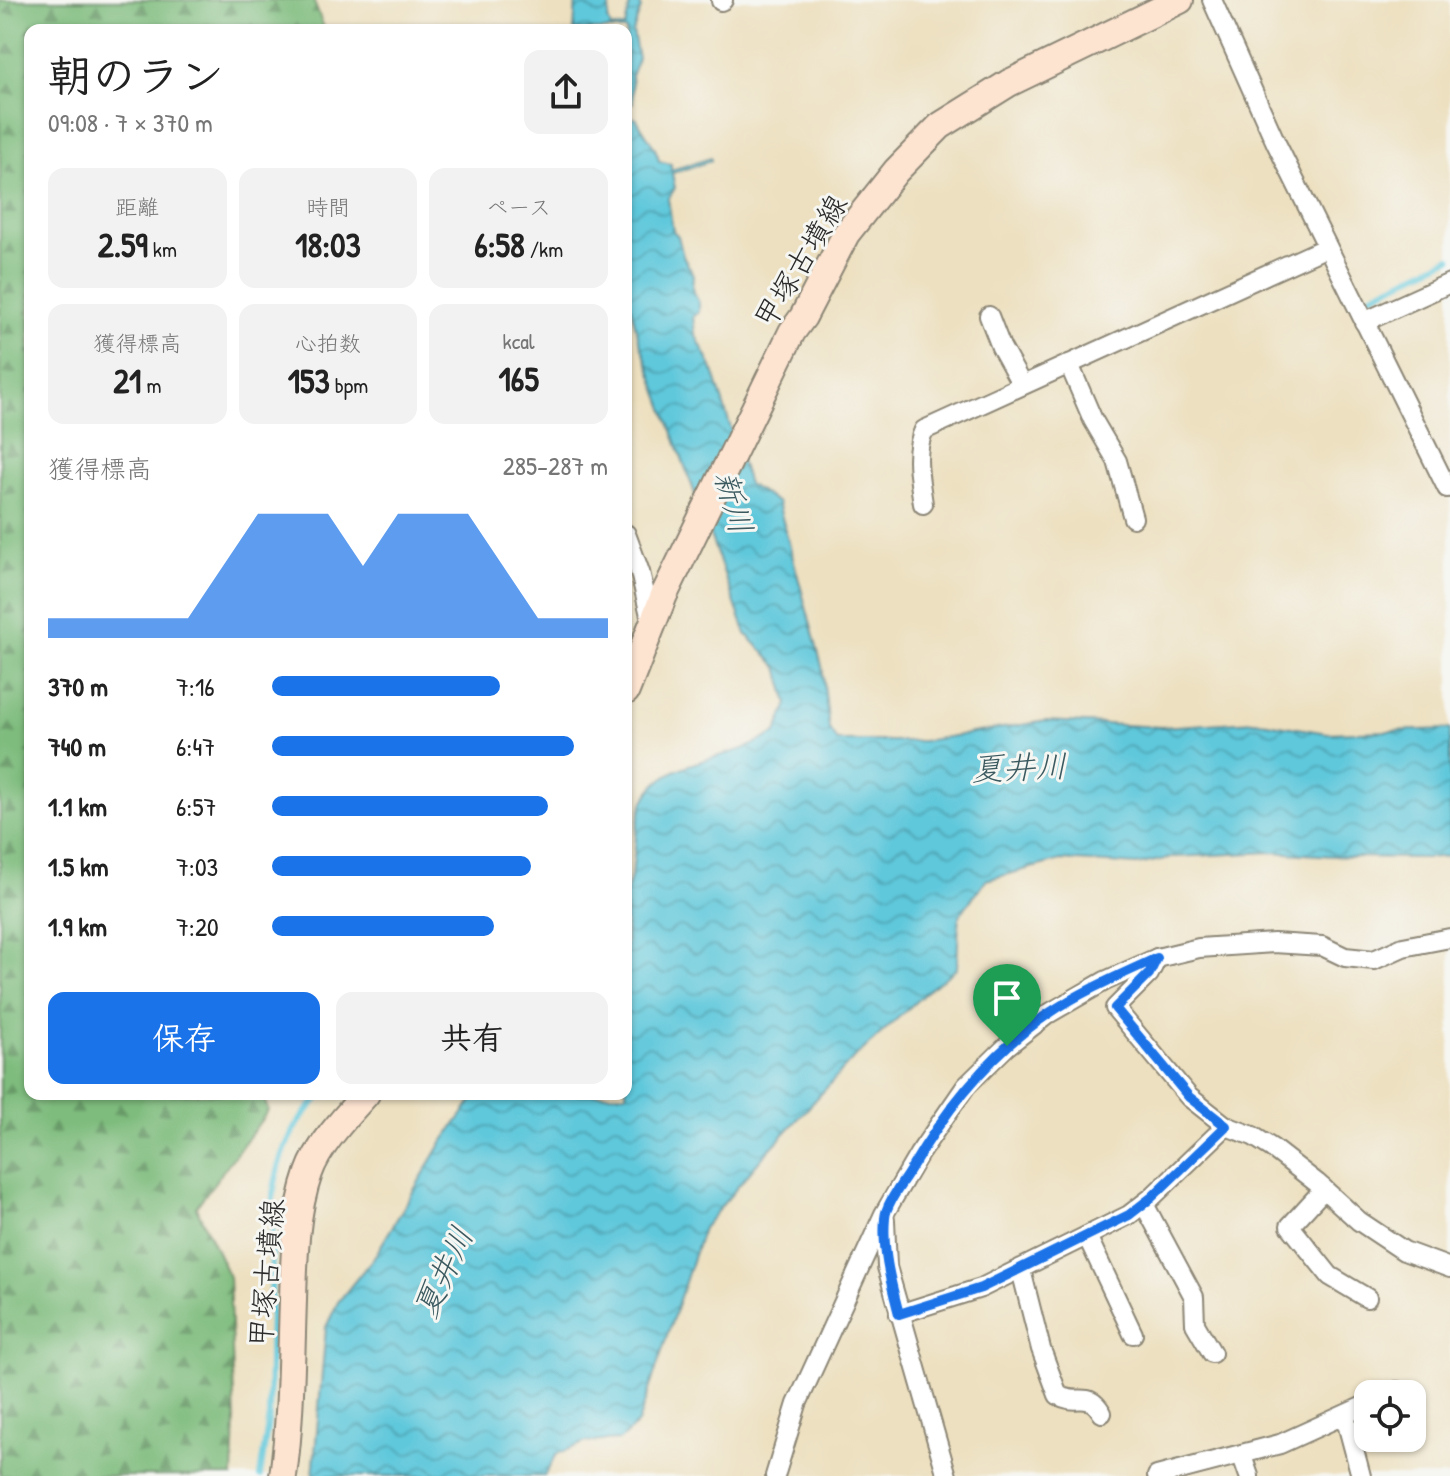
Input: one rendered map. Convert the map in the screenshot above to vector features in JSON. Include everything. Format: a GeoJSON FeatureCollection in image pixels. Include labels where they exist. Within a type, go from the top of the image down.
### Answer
{"type":"FeatureCollection","features":[{"type":"Feature","properties":{"kind":"main road","name":"甲塚古墳線"},"geometry":{"type":"LineString","coordinates":[[632,676],[664,595],[792,332],[846,234],[896,171],[940,126],[1009,83],[1180,0]]}},
{"type":"Feature","properties":{"kind":"main road","name":"甲塚古墳線"},"geometry":{"type":"LineString","coordinates":[[283,1476],[288,1439],[294,1264],[299,1219],[309,1171],[332,1134],[361,1100]]}},
{"type":"Feature","properties":{"kind":"street"},"geometry":{"type":"LineString","coordinates":[[1212,0],[1276,143],[1449,488]]}},
{"type":"Feature","properties":{"kind":"street"},"geometry":{"type":"LineString","coordinates":[[923,504],[918,458],[919,440],[924,430],[1327,247]]}},
{"type":"Feature","properties":{"kind":"street"},"geometry":{"type":"LineString","coordinates":[[1364,322],[1450,283]]}},
{"type":"Feature","properties":{"kind":"street"},"geometry":{"type":"LineString","coordinates":[[989,316],[1001,347],[1022,385]]}},
{"type":"Feature","properties":{"kind":"street"},"geometry":{"type":"LineString","coordinates":[[1069,364],[1093,420],[1117,461],[1133,518]]}},
{"type":"Feature","properties":{"kind":"street"},"geometry":{"type":"LineString","coordinates":[[632,550],[652,624]]}},
{"type":"Feature","properties":{"kind":"street"},"geometry":{"type":"LineString","coordinates":[[775,1476],[797,1404],[884,1214],[919,1154],[966,1086],[1007,1046],[1048,1014],[1105,981],[1157,958],[1199,948],[1274,943],[1322,946],[1345,957],[1374,960],[1403,947],[1450,938]]}},
{"type":"Feature","properties":{"kind":"street"},"geometry":{"type":"LineString","coordinates":[[1157,958],[1149,974],[1115,1008],[1189,1097],[1226,1126],[1253,1136],[1324,1189],[1359,1221],[1404,1251],[1450,1268]]}},
{"type":"Feature","properties":{"kind":"street"},"geometry":{"type":"LineString","coordinates":[[899,1314],[981,1288],[1129,1215],[1226,1126]]}},
{"type":"Feature","properties":{"kind":"street"},"geometry":{"type":"LineString","coordinates":[[1324,1189],[1290,1226],[1330,1276],[1367,1298]]}},
{"type":"Feature","properties":{"kind":"street"},"geometry":{"type":"LineString","coordinates":[[1144,1204],[1194,1297],[1195,1324],[1212,1353]]}},
{"type":"Feature","properties":{"kind":"street"},"geometry":{"type":"LineString","coordinates":[[884,1214],[887,1267],[947,1476]]}},
{"type":"Feature","properties":{"kind":"street"},"geometry":{"type":"LineString","coordinates":[[1087,1236],[1133,1334]]}},
{"type":"Feature","properties":{"kind":"street"},"geometry":{"type":"LineString","coordinates":[[1021,1270],[1041,1349],[1058,1395],[1064,1399],[1088,1399],[1095,1402],[1102,1413]]}},
{"type":"Feature","properties":{"kind":"street"},"geometry":{"type":"LineString","coordinates":[[1157,1476],[1280,1444],[1354,1411]]}},
{"type":"Feature","properties":{"kind":"street"},"geometry":{"type":"LineString","coordinates":[[1345,1416],[1361,1476]]}},
{"type":"Feature","properties":{"kind":"street"},"geometry":{"type":"LineString","coordinates":[[1242,1456],[1249,1476]]}},
{"type":"Feature","properties":{"kind":"green space"},"geometry":{"type":"Polygon","coordinates":[[[0,0],[313,0],[323,24],[24,24],[24,1100],[265,1100],[268,1111],[196,1207],[229,1277],[235,1420],[233,1476],[0,1476],[0,0]]]}},
{"type":"Feature","properties":{"kind":"water"},"geometry":{"type":"Polygon","coordinates":[[[576,0],[611,0],[610,24],[574,24],[576,0]]]}},
{"type":"Feature","properties":{"kind":"water"},"geometry":{"type":"Polygon","coordinates":[[[631,0],[640,0],[641,8],[633,32],[638,58],[632,73],[632,24],[626,24],[631,0]]]}},
{"type":"Feature","properties":{"kind":"water"},"geometry":{"type":"Polygon","coordinates":[[[632,117],[637,119],[656,150],[659,161],[671,164],[671,170],[711,158],[711,161],[672,173],[675,188],[668,199],[673,231],[678,236],[683,256],[693,274],[692,289],[699,303],[699,312],[693,317],[695,334],[712,367],[748,484],[778,503],[822,666],[829,729],[837,741],[923,741],[1046,721],[1161,727],[1255,721],[1327,733],[1450,729],[1450,856],[1351,857],[1271,852],[1174,857],[1137,865],[1061,860],[986,880],[959,916],[957,968],[852,1060],[703,1228],[638,1423],[620,1440],[586,1442],[557,1454],[544,1476],[313,1476],[326,1327],[338,1302],[375,1256],[440,1146],[473,1100],[632,1100],[632,871],[642,806],[660,780],[673,772],[748,747],[776,733],[788,704],[778,667],[746,634],[639,340],[632,313],[632,117]]]}},
{"type":"Feature","properties":{"kind":"waterway"},"geometry":{"type":"LineString","coordinates":[[1366,298],[1450,258]]}},
{"type":"Feature","properties":{"kind":"waterway"},"geometry":{"type":"LineString","coordinates":[[260,1476],[269,1416],[273,1194],[279,1165],[295,1127],[317,1100]]}},
{"type":"Feature","properties":{"kind":"route"},"geometry":{"type":"LineString","coordinates":[[1157,958],[1149,974],[1115,1008],[1189,1097],[1226,1126],[1129,1215],[981,1288],[899,1314],[887,1267],[884,1214],[919,1154],[966,1086],[1007,1046],[1048,1014],[1105,981],[1157,958]]}},
{"type":"Feature","properties":{"kind":"water label","name":"新川"},"geometry":{"type":"Point","coordinates":[734,502]}},
{"type":"Feature","properties":{"kind":"water label","name":"夏井川"},"geometry":{"type":"Point","coordinates":[1019,767]}},
{"type":"Feature","properties":{"kind":"water label","name":"夏井川"},"geometry":{"type":"Point","coordinates":[443,1272]}}]}
